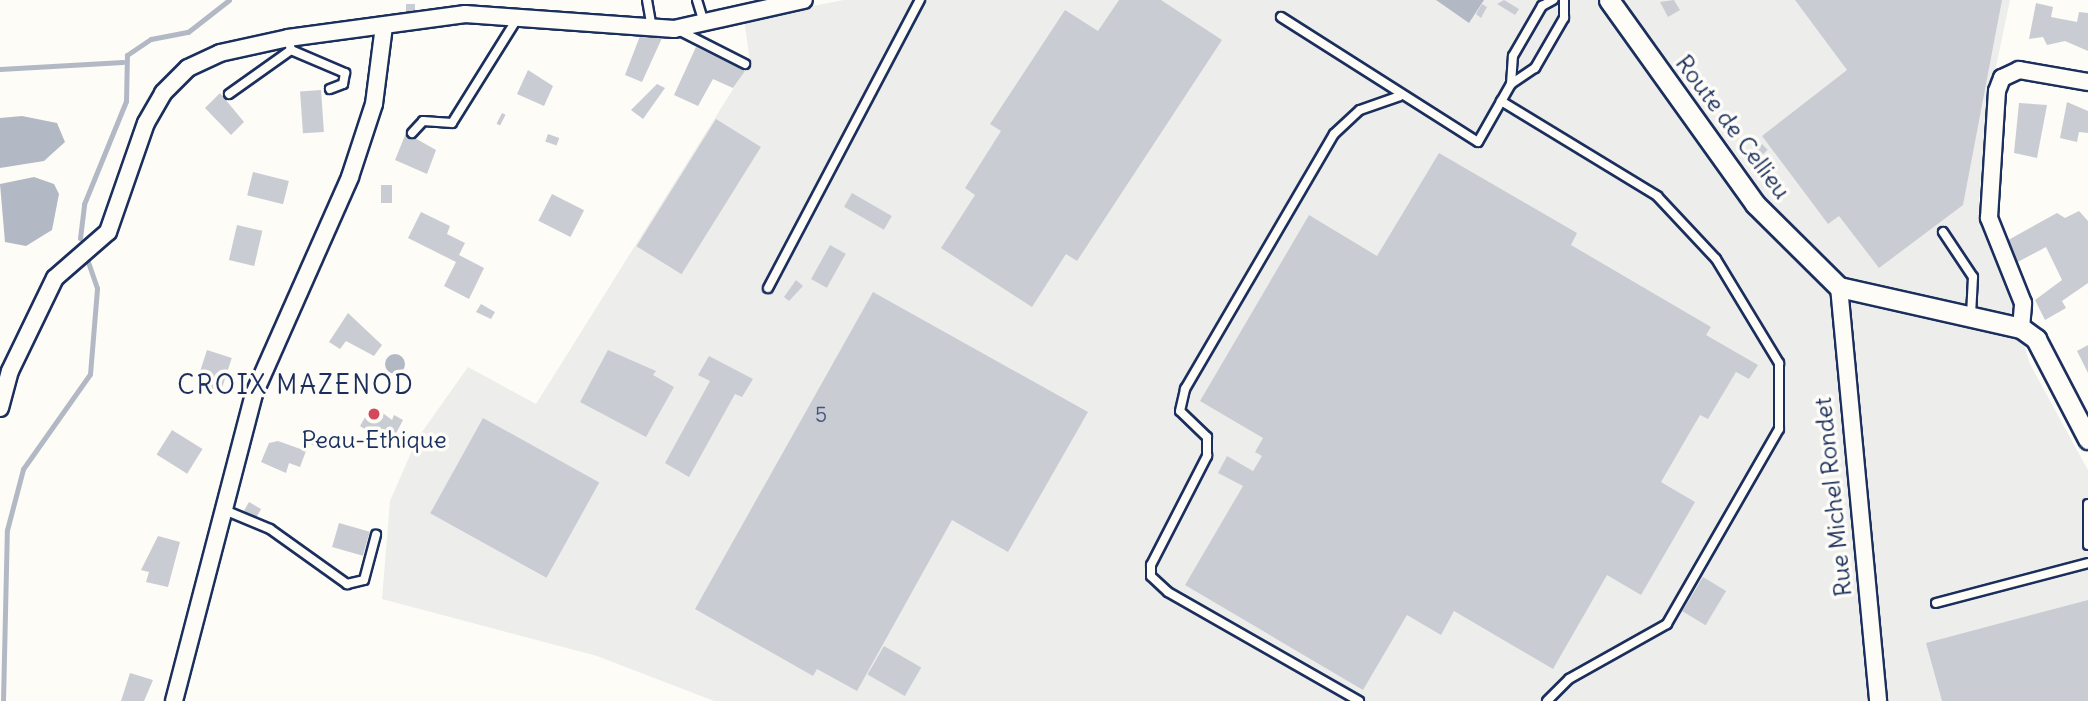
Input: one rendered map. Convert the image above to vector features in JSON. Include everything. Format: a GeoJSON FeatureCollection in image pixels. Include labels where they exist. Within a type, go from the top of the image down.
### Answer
{"type":"FeatureCollection","features":[{"type":"Feature","properties":{"kind":"street"},"geometry":{"type":"LineString","coordinates":[[0,408],[30,324],[55,278],[75,256],[95,244],[115,216],[163,93],[188,68],[220,54],[384,26],[462,7],[517,19],[674,29],[804,0]]}},
{"type":"Feature","properties":{"kind":"street","name":"Route de Cellieu"},"geometry":{"type":"LineString","coordinates":[[1609,0],[1755,204],[1839,287]]}},
{"type":"Feature","properties":{"kind":"street"},"geometry":{"type":"LineString","coordinates":[[174,701],[222,509],[270,349],[363,142],[385,55],[384,26]]}},
{"type":"Feature","properties":{"kind":"street"},"geometry":{"type":"LineString","coordinates":[[2021,328],[2023,303],[1989,218],[1990,126],[2002,78],[2020,70],[2088,82]]}},
{"type":"Feature","properties":{"kind":"street"},"geometry":{"type":"LineString","coordinates":[[1839,287],[1971,313],[2021,328],[2036,339],[2088,439]]}},
{"type":"Feature","properties":{"kind":"street","name":"Rue Michel Rondet"},"geometry":{"type":"LineString","coordinates":[[1839,287],[1878,701]]}},
{"type":"Feature","properties":{"kind":"lane"},"geometry":{"type":"LineString","coordinates":[[647,0],[652,28]]}},
{"type":"Feature","properties":{"kind":"lane"},"geometry":{"type":"LineString","coordinates":[[697,0],[704,23]]}},
{"type":"Feature","properties":{"kind":"lane"},"geometry":{"type":"LineString","coordinates":[[768,288],[920,0]]}},
{"type":"Feature","properties":{"kind":"lane"},"geometry":{"type":"LineString","coordinates":[[1511,84],[1513,55],[1542,6],[1553,0]]}},
{"type":"Feature","properties":{"kind":"lane"},"geometry":{"type":"LineString","coordinates":[[1281,17],[1373,70],[1400,96],[1479,142],[1511,84],[1535,68],[1564,18],[1564,0]]}},
{"type":"Feature","properties":{"kind":"lane"},"geometry":{"type":"LineString","coordinates":[[412,133],[423,121],[452,123],[517,19]]}},
{"type":"Feature","properties":{"kind":"lane"},"geometry":{"type":"LineString","coordinates":[[674,29],[745,64]]}},
{"type":"Feature","properties":{"kind":"lane"},"geometry":{"type":"LineString","coordinates":[[229,94],[290,44],[345,73],[343,84],[330,89]]}},
{"type":"Feature","properties":{"kind":"lane"},"geometry":{"type":"LineString","coordinates":[[1359,701],[1168,592],[1151,576],[1151,565],[1207,456],[1207,437],[1180,411],[1185,389],[1334,134],[1360,110],[1400,96]]}},
{"type":"Feature","properties":{"kind":"lane"},"geometry":{"type":"LineString","coordinates":[[1501,101],[1657,196],[1716,259],[1779,363],[1779,429],[1667,624],[1569,679],[1547,701]]}},
{"type":"Feature","properties":{"kind":"lane"},"geometry":{"type":"LineString","coordinates":[[1943,233],[1973,277],[1971,313]]}},
{"type":"Feature","properties":{"kind":"lane"},"geometry":{"type":"LineString","coordinates":[[2088,503],[2088,545]]}},
{"type":"Feature","properties":{"kind":"lane"},"geometry":{"type":"LineString","coordinates":[[222,509],[270,529],[347,584],[364,580],[371,569],[376,536]]}},
{"type":"Feature","properties":{"kind":"lane"},"geometry":{"type":"LineString","coordinates":[[1936,603],[2088,563]]}},
{"type":"Feature","properties":{"kind":"shaded area"},"geometry":{"type":"Polygon","coordinates":[[[844,0],[2010,0],[1989,100],[1979,200],[2030,364],[2088,470],[2088,701],[714,701],[597,656],[382,599],[390,501],[417,439],[468,367],[536,404],[750,62],[744,19],[844,0]]]}},
{"type":"Feature","properties":{"kind":"shaded area"},"geometry":{"type":"Polygon","coordinates":[[[1436,0],[1484,0],[1469,23],[1436,0]]]}},
{"type":"Feature","properties":{"kind":"shaded area"},"geometry":{"type":"Polygon","coordinates":[[[22,116],[57,123],[65,142],[44,161],[0,168],[0,118],[22,116]]]}},
{"type":"Feature","properties":{"kind":"shaded area"},"geometry":{"type":"Polygon","coordinates":[[[34,177],[54,184],[59,194],[52,230],[26,246],[5,242],[0,184],[34,177]]]}},
{"type":"Feature","properties":{"kind":"shaded area"},"geometry":{"type":"Polygon","coordinates":[[[395,354],[402,357],[405,364],[402,371],[395,374],[388,371],[385,364],[388,357],[395,354]]]}},
{"type":"Feature","properties":{"kind":"building"},"geometry":{"type":"Polygon","coordinates":[[[1119,0],[1161,0],[1222,40],[1077,261],[1066,254],[1032,307],[941,248],[975,195],[965,188],[1001,131],[990,124],[1065,10],[1098,31],[1119,0]]]}},
{"type":"Feature","properties":{"kind":"building"},"geometry":{"type":"Polygon","coordinates":[[[1504,0],[1519,9],[1515,15],[1497,4],[1504,0]]]}},
{"type":"Feature","properties":{"kind":"building"},"geometry":{"type":"Polygon","coordinates":[[[1674,0],[1680,10],[1668,17],[1660,2],[1674,0]]]}},
{"type":"Feature","properties":{"kind":"building"},"geometry":{"type":"Polygon","coordinates":[[[1795,0],[2002,0],[1963,205],[1879,268],[1839,216],[1828,224],[1762,136],[1847,70],[1795,0]]]}},
{"type":"Feature","properties":{"kind":"building"},"geometry":{"type":"Polygon","coordinates":[[[2036,3],[2053,7],[2051,17],[2077,22],[2079,12],[2088,13],[2088,51],[2065,41],[2047,45],[2043,37],[2029,39],[2036,3]]]}},
{"type":"Feature","properties":{"kind":"building"},"geometry":{"type":"Polygon","coordinates":[[[406,4],[415,4],[415,12],[406,12],[406,4]]]}},
{"type":"Feature","properties":{"kind":"building"},"geometry":{"type":"Polygon","coordinates":[[[1482,4],[1487,7],[1481,18],[1476,14],[1482,4]]]}},
{"type":"Feature","properties":{"kind":"building"},"geometry":{"type":"Polygon","coordinates":[[[640,36],[662,38],[642,82],[625,75],[640,36]]]}},
{"type":"Feature","properties":{"kind":"building"},"geometry":{"type":"Polygon","coordinates":[[[696,47],[745,71],[733,88],[713,79],[698,106],[674,95],[696,47]]]}},
{"type":"Feature","properties":{"kind":"building"},"geometry":{"type":"Polygon","coordinates":[[[528,70],[553,86],[544,106],[517,94],[528,70]]]}},
{"type":"Feature","properties":{"kind":"building"},"geometry":{"type":"Polygon","coordinates":[[[657,84],[665,88],[643,119],[631,110],[657,84]]]}},
{"type":"Feature","properties":{"kind":"building"},"geometry":{"type":"Polygon","coordinates":[[[321,90],[324,132],[303,133],[300,91],[321,90]]]}},
{"type":"Feature","properties":{"kind":"building"},"geometry":{"type":"Polygon","coordinates":[[[220,93],[244,122],[231,135],[205,108],[220,93]]]}},
{"type":"Feature","properties":{"kind":"building"},"geometry":{"type":"Polygon","coordinates":[[[2067,102],[2088,111],[2088,133],[2079,132],[2077,142],[2060,138],[2067,102]]]}},
{"type":"Feature","properties":{"kind":"building"},"geometry":{"type":"Polygon","coordinates":[[[2019,103],[2047,105],[2037,158],[2014,153],[2019,103]]]}},
{"type":"Feature","properties":{"kind":"building"},"geometry":{"type":"Polygon","coordinates":[[[502,113],[506,115],[500,126],[497,124],[502,113]]]}},
{"type":"Feature","properties":{"kind":"building"},"geometry":{"type":"Polygon","coordinates":[[[716,119],[761,147],[681,274],[637,246],[716,119]]]}},
{"type":"Feature","properties":{"kind":"building"},"geometry":{"type":"Polygon","coordinates":[[[406,133],[436,150],[427,174],[395,160],[406,133]]]}},
{"type":"Feature","properties":{"kind":"building"},"geometry":{"type":"Polygon","coordinates":[[[548,134],[559,138],[557,146],[545,142],[548,134]]]}},
{"type":"Feature","properties":{"kind":"building"},"geometry":{"type":"Polygon","coordinates":[[[1762,144],[1768,150],[1756,161],[1751,155],[1762,144]]]}},
{"type":"Feature","properties":{"kind":"building"},"geometry":{"type":"Polygon","coordinates":[[[1439,153],[1577,233],[1571,245],[1711,327],[1706,335],[1758,365],[1749,379],[1736,372],[1708,419],[1700,415],[1661,482],[1695,502],[1641,595],[1607,575],[1553,669],[1454,611],[1441,635],[1407,615],[1363,690],[1185,585],[1243,486],[1218,473],[1227,456],[1253,471],[1262,456],[1255,452],[1263,438],[1200,401],[1309,215],[1377,256],[1439,153]]]}},
{"type":"Feature","properties":{"kind":"building"},"geometry":{"type":"Polygon","coordinates":[[[253,172],[289,181],[283,204],[247,195],[253,172]]]}},
{"type":"Feature","properties":{"kind":"building"},"geometry":{"type":"Polygon","coordinates":[[[381,185],[392,185],[392,203],[381,203],[381,185]]]}},
{"type":"Feature","properties":{"kind":"building"},"geometry":{"type":"Polygon","coordinates":[[[852,193],[892,216],[884,230],[844,207],[852,193]]]}},
{"type":"Feature","properties":{"kind":"building"},"geometry":{"type":"Polygon","coordinates":[[[552,194],[584,210],[570,237],[538,221],[552,194]]]}},
{"type":"Feature","properties":{"kind":"building"},"geometry":{"type":"Polygon","coordinates":[[[2079,211],[2088,221],[2088,283],[2062,301],[2066,308],[2045,320],[2035,300],[2062,280],[2046,247],[2012,265],[2001,244],[2057,213],[2065,218],[2079,211]]]}},
{"type":"Feature","properties":{"kind":"building"},"geometry":{"type":"Polygon","coordinates":[[[421,212],[450,226],[447,234],[465,243],[459,255],[484,268],[469,299],[444,286],[456,262],[408,238],[421,212]]]}},
{"type":"Feature","properties":{"kind":"building"},"geometry":{"type":"Polygon","coordinates":[[[237,225],[262,231],[254,266],[229,260],[237,225]]]}},
{"type":"Feature","properties":{"kind":"building"},"geometry":{"type":"Polygon","coordinates":[[[830,245],[846,254],[827,288],[811,279],[830,245]]]}},
{"type":"Feature","properties":{"kind":"building"},"geometry":{"type":"Polygon","coordinates":[[[796,280],[803,286],[789,301],[784,297],[796,280]]]}},
{"type":"Feature","properties":{"kind":"building"},"geometry":{"type":"Polygon","coordinates":[[[873,292],[1088,412],[1008,552],[952,520],[857,691],[817,669],[813,676],[695,609],[873,292]]]}},
{"type":"Feature","properties":{"kind":"building"},"geometry":{"type":"Polygon","coordinates":[[[481,304],[495,312],[491,319],[476,312],[481,304]]]}},
{"type":"Feature","properties":{"kind":"building"},"geometry":{"type":"Polygon","coordinates":[[[348,313],[382,345],[374,356],[346,341],[340,349],[329,342],[348,313]]]}},
{"type":"Feature","properties":{"kind":"building"},"geometry":{"type":"Polygon","coordinates":[[[2088,345],[2088,373],[2077,351],[2088,345]]]}},
{"type":"Feature","properties":{"kind":"building"},"geometry":{"type":"Polygon","coordinates":[[[207,350],[232,358],[220,393],[196,385],[207,350]]]}},
{"type":"Feature","properties":{"kind":"building"},"geometry":{"type":"Polygon","coordinates":[[[608,350],[656,371],[653,375],[674,387],[646,437],[580,402],[608,350]]]}},
{"type":"Feature","properties":{"kind":"building"},"geometry":{"type":"Polygon","coordinates":[[[709,356],[753,379],[742,397],[735,394],[689,477],[665,463],[710,381],[698,375],[709,356]]]}},
{"type":"Feature","properties":{"kind":"building"},"geometry":{"type":"Polygon","coordinates":[[[372,405],[392,420],[394,415],[403,420],[390,445],[360,426],[372,405]]]}},
{"type":"Feature","properties":{"kind":"building"},"geometry":{"type":"Polygon","coordinates":[[[483,418],[599,482],[546,578],[430,513],[483,418]]]}},
{"type":"Feature","properties":{"kind":"building"},"geometry":{"type":"Polygon","coordinates":[[[172,430],[203,449],[187,474],[157,455],[172,430]]]}},
{"type":"Feature","properties":{"kind":"building"},"geometry":{"type":"Polygon","coordinates":[[[315,433],[329,439],[324,450],[310,444],[315,433]]]}},
{"type":"Feature","properties":{"kind":"building"},"geometry":{"type":"Polygon","coordinates":[[[278,441],[306,451],[300,467],[289,463],[286,473],[261,462],[269,443],[278,441]]]}},
{"type":"Feature","properties":{"kind":"building"},"geometry":{"type":"Polygon","coordinates":[[[249,502],[261,509],[256,518],[244,511],[249,502]]]}},
{"type":"Feature","properties":{"kind":"building"},"geometry":{"type":"Polygon","coordinates":[[[339,523],[370,532],[363,556],[332,547],[339,523]]]}},
{"type":"Feature","properties":{"kind":"building"},"geometry":{"type":"Polygon","coordinates":[[[158,536],[180,542],[168,587],[146,582],[149,572],[141,570],[158,536]]]}},
{"type":"Feature","properties":{"kind":"building"},"geometry":{"type":"Polygon","coordinates":[[[1703,577],[1726,591],[1706,625],[1682,611],[1703,577]]]}},
{"type":"Feature","properties":{"kind":"building"},"geometry":{"type":"Polygon","coordinates":[[[2088,600],[2088,701],[1942,701],[1926,643],[2088,600]]]}},
{"type":"Feature","properties":{"kind":"building"},"geometry":{"type":"Polygon","coordinates":[[[884,646],[921,668],[905,696],[868,675],[884,646]]]}},
{"type":"Feature","properties":{"kind":"building"},"geometry":{"type":"Polygon","coordinates":[[[130,673],[153,680],[144,701],[121,701],[130,673]]]}},
{"type":"Feature","properties":{"kind":"waterway"},"geometry":{"type":"LineString","coordinates":[[80,238],[84,204],[126,101],[127,55],[151,39],[188,32],[229,0]]}},
{"type":"Feature","properties":{"kind":"waterway"},"geometry":{"type":"LineString","coordinates":[[0,69],[123,62]]}},
{"type":"Feature","properties":{"kind":"waterway"},"geometry":{"type":"LineString","coordinates":[[3,701],[7,530],[23,469],[90,374],[97,288],[88,262]]}},
{"type":"Feature","properties":{"kind":"place","name":"Peau-Ethique"},"geometry":{"type":"Point","coordinates":[374,414]}},
{"type":"Feature","properties":{"kind":"district","name":"CROIX MAZENOD"},"geometry":{"type":"Point","coordinates":[296,385]}}]}
